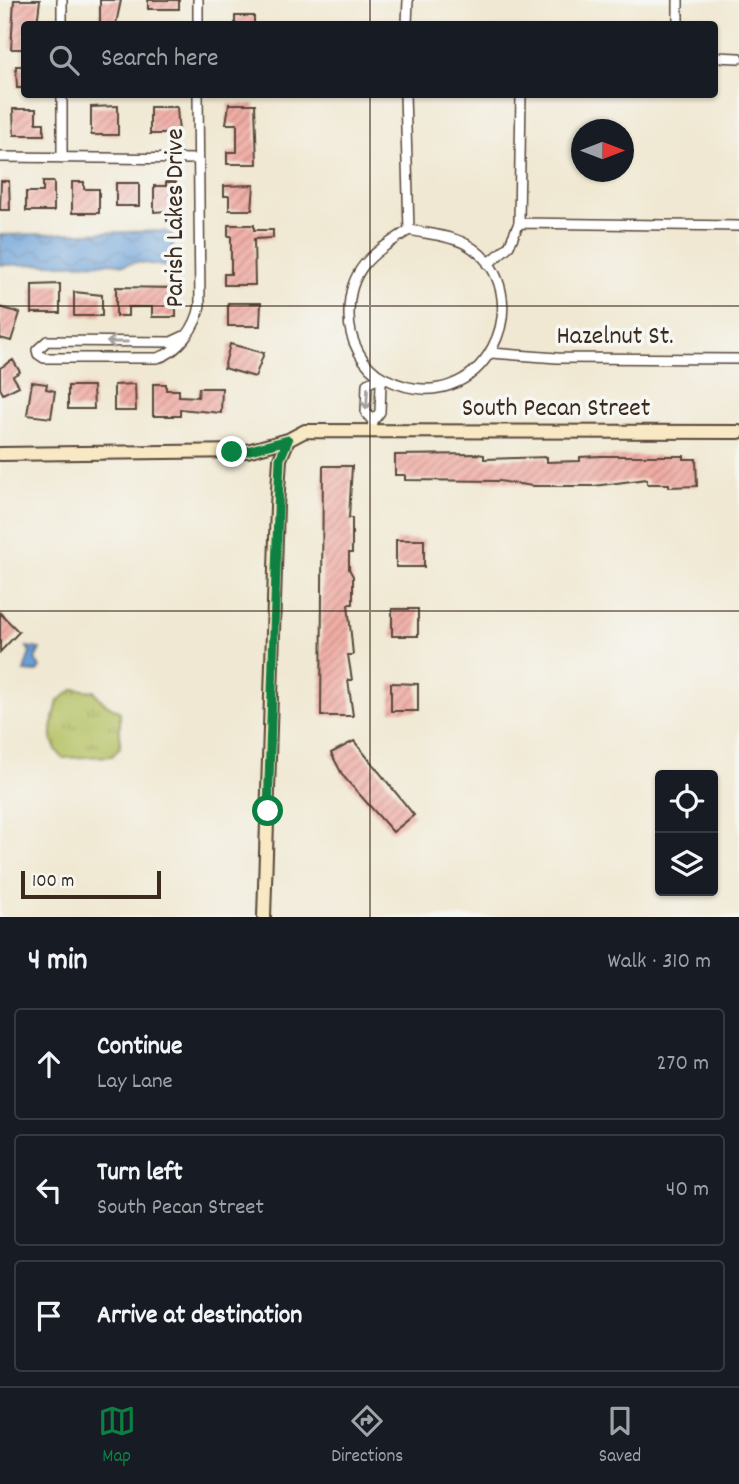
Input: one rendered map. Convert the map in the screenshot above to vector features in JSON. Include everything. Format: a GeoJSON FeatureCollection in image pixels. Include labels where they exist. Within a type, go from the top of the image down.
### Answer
{"type":"FeatureCollection","features":[{"type":"Feature","properties":{"kind":"street"},"geometry":{"type":"LineString","coordinates":[[62,0],[62,21]]}},
{"type":"Feature","properties":{"kind":"street"},"geometry":{"type":"LineString","coordinates":[[198,0],[198,21]]}},
{"type":"Feature","properties":{"kind":"street"},"geometry":{"type":"LineString","coordinates":[[407,21],[408,0]]}},
{"type":"Feature","properties":{"kind":"street"},"geometry":{"type":"LineString","coordinates":[[678,0],[678,21]]}},
{"type":"Feature","properties":{"kind":"street"},"geometry":{"type":"LineString","coordinates":[[718,57],[739,58]]}},
{"type":"Feature","properties":{"kind":"street"},"geometry":{"type":"LineString","coordinates":[[62,98],[62,158]]}},
{"type":"Feature","properties":{"kind":"street","name":"Parish Lakes Drive"},"geometry":{"type":"LineString","coordinates":[[184,336],[171,342],[47,341],[37,350],[37,354],[44,358],[157,358],[170,355],[198,318],[198,98]]}},
{"type":"Feature","properties":{"kind":"street"},"geometry":{"type":"LineString","coordinates":[[405,98],[409,230]]}},
{"type":"Feature","properties":{"kind":"street"},"geometry":{"type":"LineString","coordinates":[[488,264],[509,246],[519,223],[521,98]]}},
{"type":"Feature","properties":{"kind":"street"},"geometry":{"type":"LineString","coordinates":[[0,157],[198,159]]}},
{"type":"Feature","properties":{"kind":"street"},"geometry":{"type":"LineString","coordinates":[[519,223],[739,226]]}},
{"type":"Feature","properties":{"kind":"street"},"geometry":{"type":"LineString","coordinates":[[372,426],[380,412],[381,383],[358,351],[349,327],[348,291],[372,255],[409,230],[466,244],[488,264],[502,298],[500,328],[491,353],[463,381],[423,391],[399,386],[377,377]]}},
{"type":"Feature","properties":{"kind":"street","name":"Hazelnut St."},"geometry":{"type":"LineString","coordinates":[[491,353],[557,358],[739,359]]}},
{"type":"Feature","properties":{"kind":"street"},"geometry":{"type":"LineString","coordinates":[[372,426],[366,413],[368,384],[377,377]]}},
{"type":"Feature","properties":{"kind":"street","name":"South Pecan Street"},"geometry":{"type":"LineString","coordinates":[[288,440],[305,432],[372,426],[739,432]]}},
{"type":"Feature","properties":{"kind":"street"},"geometry":{"type":"LineString","coordinates":[[0,454],[247,451],[288,440]]}},
{"type":"Feature","properties":{"kind":"street"},"geometry":{"type":"LineString","coordinates":[[264,917],[277,506],[280,459],[288,440]]}},
{"type":"Feature","properties":{"kind":"green space"},"geometry":{"type":"Polygon","coordinates":[[[74,689],[94,691],[103,702],[120,712],[120,747],[112,756],[63,758],[57,752],[52,732],[58,701],[74,689]]]}},
{"type":"Feature","properties":{"kind":"water"},"geometry":{"type":"Polygon","coordinates":[[[164,231],[172,235],[174,260],[169,267],[137,262],[124,265],[0,265],[0,235],[164,231]]]}},
{"type":"Feature","properties":{"kind":"water"},"geometry":{"type":"Polygon","coordinates":[[[27,647],[40,649],[35,659],[40,668],[37,672],[24,671],[30,652],[27,647]]]}},
{"type":"Feature","properties":{"kind":"building"},"geometry":{"type":"Polygon","coordinates":[[[14,0],[40,0],[37,21],[21,21],[21,49],[11,49],[14,0]]]}},
{"type":"Feature","properties":{"kind":"building"},"geometry":{"type":"Polygon","coordinates":[[[100,0],[121,0],[117,21],[100,21],[100,0]]]}},
{"type":"Feature","properties":{"kind":"building"},"geometry":{"type":"Polygon","coordinates":[[[148,0],[179,0],[179,9],[148,9],[148,0]]]}},
{"type":"Feature","properties":{"kind":"building"},"geometry":{"type":"Polygon","coordinates":[[[235,16],[254,16],[254,21],[235,21],[235,16]]]}},
{"type":"Feature","properties":{"kind":"building"},"geometry":{"type":"Polygon","coordinates":[[[16,66],[21,66],[21,88],[17,88],[16,66]]]}},
{"type":"Feature","properties":{"kind":"building"},"geometry":{"type":"Polygon","coordinates":[[[229,104],[255,104],[257,164],[227,164],[227,152],[237,152],[237,124],[226,124],[229,104]]]}},
{"type":"Feature","properties":{"kind":"building"},"geometry":{"type":"Polygon","coordinates":[[[118,106],[118,135],[91,135],[91,107],[118,106]]]}},
{"type":"Feature","properties":{"kind":"building"},"geometry":{"type":"Polygon","coordinates":[[[150,107],[177,107],[179,134],[150,134],[150,107]]]}},
{"type":"Feature","properties":{"kind":"building"},"geometry":{"type":"Polygon","coordinates":[[[13,109],[36,109],[36,123],[44,123],[44,135],[14,135],[13,109]]]}},
{"type":"Feature","properties":{"kind":"building"},"geometry":{"type":"Polygon","coordinates":[[[1,181],[9,181],[10,210],[0,210],[1,181]]]}},
{"type":"Feature","properties":{"kind":"building"},"geometry":{"type":"Polygon","coordinates":[[[43,182],[54,182],[54,211],[26,211],[26,192],[43,192],[43,182]]]}},
{"type":"Feature","properties":{"kind":"building"},"geometry":{"type":"Polygon","coordinates":[[[72,182],[84,182],[84,189],[99,189],[99,213],[72,213],[72,182]]]}},
{"type":"Feature","properties":{"kind":"building"},"geometry":{"type":"Polygon","coordinates":[[[166,182],[176,182],[177,221],[167,221],[167,211],[154,212],[154,186],[166,186],[166,182]]]}},
{"type":"Feature","properties":{"kind":"building"},"geometry":{"type":"Polygon","coordinates":[[[116,183],[139,183],[139,206],[116,206],[116,183]]]}},
{"type":"Feature","properties":{"kind":"building"},"geometry":{"type":"Polygon","coordinates":[[[254,185],[252,210],[229,210],[229,196],[224,196],[224,186],[254,185]]]}},
{"type":"Feature","properties":{"kind":"building"},"geometry":{"type":"Polygon","coordinates":[[[228,225],[254,225],[254,230],[273,230],[273,238],[254,239],[255,285],[224,285],[224,274],[231,274],[231,236],[228,236],[228,225]]]}},
{"type":"Feature","properties":{"kind":"building"},"geometry":{"type":"Polygon","coordinates":[[[60,284],[60,313],[32,313],[32,285],[60,284]]]}},
{"type":"Feature","properties":{"kind":"building"},"geometry":{"type":"Polygon","coordinates":[[[116,287],[176,288],[176,317],[152,317],[152,307],[128,307],[128,316],[116,316],[116,287]]]}},
{"type":"Feature","properties":{"kind":"building"},"geometry":{"type":"Polygon","coordinates":[[[74,292],[102,295],[102,316],[74,316],[74,292]]]}},
{"type":"Feature","properties":{"kind":"building"},"geometry":{"type":"Polygon","coordinates":[[[228,303],[261,303],[260,326],[228,326],[228,303]]]}},
{"type":"Feature","properties":{"kind":"building"},"geometry":{"type":"Polygon","coordinates":[[[0,307],[20,313],[11,341],[0,338],[0,307]]]}},
{"type":"Feature","properties":{"kind":"building"},"geometry":{"type":"Polygon","coordinates":[[[230,344],[264,353],[255,377],[224,368],[230,344]]]}},
{"type":"Feature","properties":{"kind":"building"},"geometry":{"type":"Polygon","coordinates":[[[13,360],[20,372],[13,376],[19,386],[3,394],[0,388],[0,368],[13,360]]]}},
{"type":"Feature","properties":{"kind":"building"},"geometry":{"type":"Polygon","coordinates":[[[32,382],[47,384],[46,389],[55,391],[51,418],[27,415],[32,382]]]}},
{"type":"Feature","properties":{"kind":"building"},"geometry":{"type":"Polygon","coordinates":[[[135,384],[136,411],[114,411],[114,385],[135,384]]]}},
{"type":"Feature","properties":{"kind":"building"},"geometry":{"type":"Polygon","coordinates":[[[153,384],[166,384],[166,390],[179,390],[179,396],[198,397],[199,388],[222,388],[221,413],[180,409],[180,416],[153,416],[153,384]]]}},
{"type":"Feature","properties":{"kind":"building"},"geometry":{"type":"Polygon","coordinates":[[[68,386],[93,386],[94,409],[68,409],[68,386]]]}},
{"type":"Feature","properties":{"kind":"building"},"geometry":{"type":"Polygon","coordinates":[[[395,455],[484,455],[484,459],[547,457],[547,462],[580,461],[580,457],[601,456],[684,456],[684,459],[696,459],[697,486],[669,487],[669,484],[647,484],[647,479],[594,486],[533,486],[499,481],[405,480],[405,475],[395,475],[395,455]]]}},
{"type":"Feature","properties":{"kind":"building"},"geometry":{"type":"Polygon","coordinates":[[[323,466],[352,466],[349,518],[352,518],[352,553],[349,553],[349,569],[353,576],[353,604],[348,604],[353,655],[348,655],[352,680],[348,680],[353,716],[321,716],[323,466]]]}},
{"type":"Feature","properties":{"kind":"building"},"geometry":{"type":"Polygon","coordinates":[[[396,540],[424,540],[424,567],[396,567],[396,540]]]}},
{"type":"Feature","properties":{"kind":"building"},"geometry":{"type":"Polygon","coordinates":[[[392,609],[418,609],[418,636],[392,636],[392,609]]]}},
{"type":"Feature","properties":{"kind":"building"},"geometry":{"type":"Polygon","coordinates":[[[0,613],[19,632],[0,652],[0,613]]]}},
{"type":"Feature","properties":{"kind":"building"},"geometry":{"type":"Polygon","coordinates":[[[391,683],[418,684],[418,711],[391,711],[391,683]]]}},
{"type":"Feature","properties":{"kind":"building"},"geometry":{"type":"Polygon","coordinates":[[[354,741],[414,815],[393,832],[343,776],[331,753],[354,741]]]}},
{"type":"Feature","properties":{"kind":"route"},"geometry":{"type":"LineString","coordinates":[[232,452],[247,451],[288,440],[280,459],[277,506],[268,811]]}}]}
